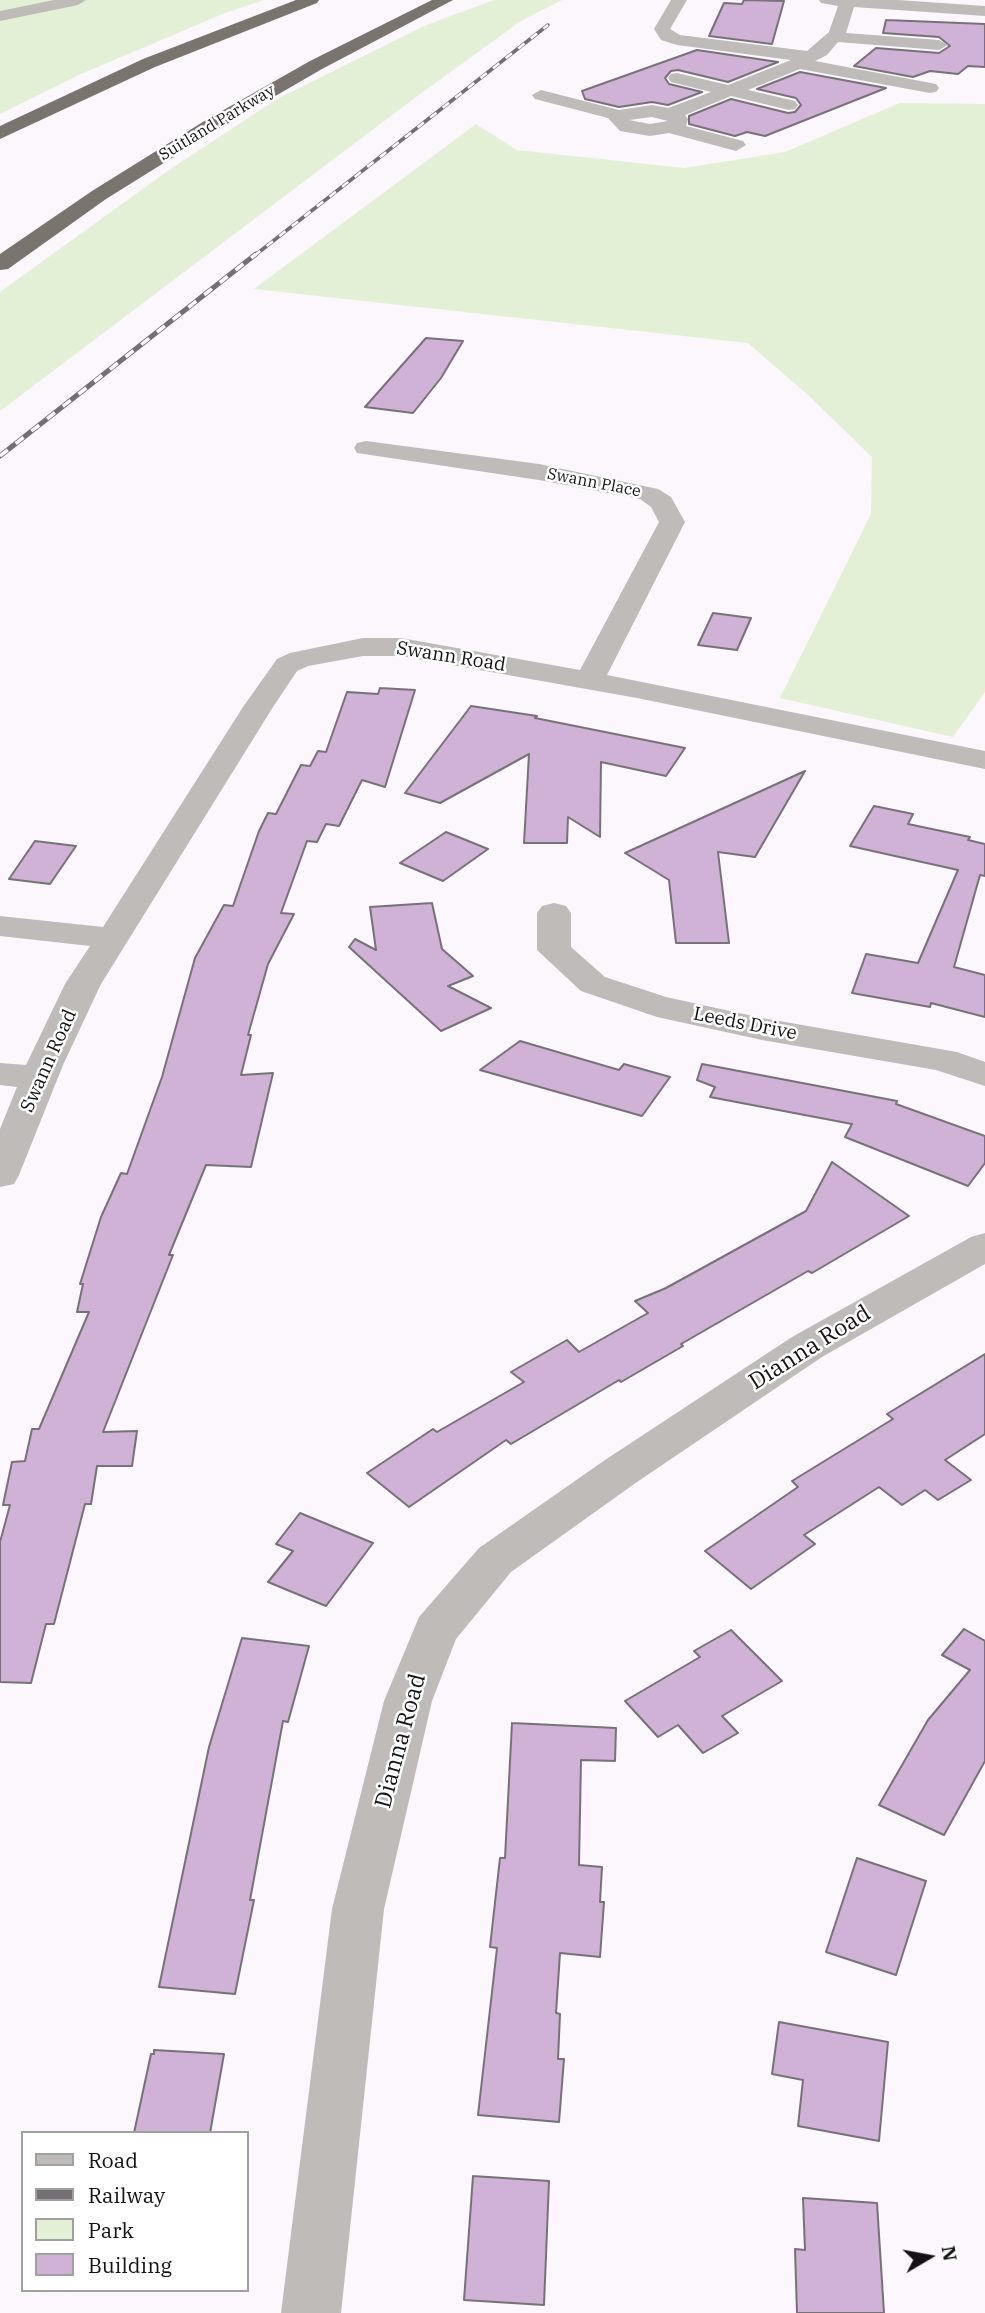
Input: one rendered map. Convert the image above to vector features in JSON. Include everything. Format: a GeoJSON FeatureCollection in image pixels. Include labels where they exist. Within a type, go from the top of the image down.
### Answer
{"type":"FeatureCollection","features":[{"type":"Feature","properties":{"kind":"highway"},"geometry":{"type":"LineString","coordinates":[[0,133],[149,63],[311,0]]}},
{"type":"Feature","properties":{"kind":"highway","name":"Suitland Parkway"},"geometry":{"type":"LineString","coordinates":[[0,264],[109,189],[213,124],[324,61],[445,0]]}},
{"type":"Feature","properties":{"kind":"street"},"geometry":{"type":"LineString","coordinates":[[0,16],[78,0]]}},
{"type":"Feature","properties":{"kind":"street"},"geometry":{"type":"LineString","coordinates":[[679,0],[662,29],[667,36],[677,40],[804,60],[930,89]]}},
{"type":"Feature","properties":{"kind":"street"},"geometry":{"type":"LineString","coordinates":[[827,0],[985,11]]}},
{"type":"Feature","properties":{"kind":"street"},"geometry":{"type":"LineString","coordinates":[[669,121],[821,51],[834,37],[847,1]]}},
{"type":"Feature","properties":{"kind":"street"},"geometry":{"type":"LineString","coordinates":[[834,37],[939,45]]}},
{"type":"Feature","properties":{"kind":"street"},"geometry":{"type":"LineString","coordinates":[[677,78],[789,105]]}},
{"type":"Feature","properties":{"kind":"street"},"geometry":{"type":"LineString","coordinates":[[541,95],[620,116],[639,111],[736,145]]}},
{"type":"Feature","properties":{"kind":"street","name":"Swann Place"},"geometry":{"type":"LineString","coordinates":[[366,448],[622,486],[649,494],[663,503],[672,522],[589,681]]}},
{"type":"Feature","properties":{"kind":"street","name":"Swann Road"},"geometry":{"type":"LineString","coordinates":[[0,1175],[83,984],[258,707],[287,665],[300,659],[352,648],[401,647],[589,681],[985,760]]}},
{"type":"Feature","properties":{"kind":"street","name":"Leeds Drive"},"geometry":{"type":"LineString","coordinates":[[554,913],[554,950],[593,984],[657,1006],[762,1029],[944,1060],[985,1075]]}},
{"type":"Feature","properties":{"kind":"street"},"geometry":{"type":"LineString","coordinates":[[0,926],[111,938]]}},
{"type":"Feature","properties":{"kind":"street"},"geometry":{"type":"LineString","coordinates":[[0,1074],[40,1078]]}},
{"type":"Feature","properties":{"kind":"street","name":"Dianna Road"},"geometry":{"type":"LineString","coordinates":[[311,2313],[359,1909],[408,1701],[436,1630],[495,1560],[807,1347],[985,1246]]}},
{"type":"Feature","properties":{"kind":"green space"},"geometry":{"type":"Polygon","coordinates":[[[0,0],[264,0],[225,13],[81,74],[0,114],[0,0]]]}},
{"type":"Feature","properties":{"kind":"green space"},"geometry":{"type":"Polygon","coordinates":[[[494,0],[562,0],[521,21],[416,97],[0,411],[0,292],[169,170],[277,99],[424,26],[494,0]]]}},
{"type":"Feature","properties":{"kind":"green space"},"geometry":{"type":"Polygon","coordinates":[[[900,103],[985,104],[985,692],[953,737],[780,698],[871,514],[872,457],[808,395],[748,343],[254,289],[476,124],[517,150],[684,168],[785,152],[900,103]]]}},
{"type":"Feature","properties":{"kind":"building"},"geometry":{"type":"Polygon","coordinates":[[[744,0],[784,1],[772,44],[709,36],[724,3],[742,4],[744,0]]]}},
{"type":"Feature","properties":{"kind":"building"},"geometry":{"type":"Polygon","coordinates":[[[886,20],[985,24],[985,67],[968,66],[958,74],[930,71],[913,77],[854,66],[876,48],[939,53],[950,46],[939,37],[883,33],[886,20]]]}},
{"type":"Feature","properties":{"kind":"building"},"geometry":{"type":"Polygon","coordinates":[[[697,50],[778,62],[728,82],[678,70],[671,71],[665,78],[669,84],[702,92],[668,105],[652,102],[619,107],[585,99],[582,91],[697,50]]]}},
{"type":"Feature","properties":{"kind":"building"},"geometry":{"type":"Polygon","coordinates":[[[800,72],[886,88],[765,136],[747,132],[735,136],[689,124],[689,116],[731,99],[788,113],[795,112],[801,105],[796,98],[757,89],[800,72]]]}},
{"type":"Feature","properties":{"kind":"building"},"geometry":{"type":"Polygon","coordinates":[[[426,338],[463,341],[441,378],[413,413],[365,407],[426,338]]]}},
{"type":"Feature","properties":{"kind":"building"},"geometry":{"type":"Polygon","coordinates":[[[713,613],[751,618],[737,650],[698,645],[713,613]]]}},
{"type":"Feature","properties":{"kind":"building"},"geometry":{"type":"Polygon","coordinates":[[[380,688],[415,690],[385,787],[362,780],[339,826],[326,824],[317,842],[307,841],[281,913],[294,914],[268,964],[248,1035],[251,1035],[241,1075],[273,1073],[251,1167],[206,1165],[169,1255],[173,1255],[103,1432],[137,1431],[132,1466],[97,1466],[91,1504],[85,1504],[54,1624],[46,1624],[31,1683],[0,1682],[0,1542],[10,1505],[3,1505],[12,1462],[25,1461],[32,1429],[39,1429],[89,1312],[77,1312],[83,1284],[80,1284],[101,1217],[121,1173],[127,1174],[162,1077],[195,958],[224,905],[233,906],[268,813],[276,814],[301,765],[310,766],[318,751],[326,752],[347,692],[378,694],[380,688]]]}},
{"type":"Feature","properties":{"kind":"building"},"geometry":{"type":"Polygon","coordinates":[[[471,706],[537,716],[535,718],[685,748],[666,776],[601,762],[600,837],[568,817],[567,843],[524,843],[529,754],[440,803],[405,793],[471,706]]]}},
{"type":"Feature","properties":{"kind":"building"},"geometry":{"type":"Polygon","coordinates":[[[805,771],[755,857],[718,852],[729,943],[676,943],[669,880],[625,853],[805,771]]]}},
{"type":"Feature","properties":{"kind":"building"},"geometry":{"type":"Polygon","coordinates":[[[874,806],[913,814],[908,824],[970,837],[968,840],[985,844],[985,876],[980,875],[954,967],[985,975],[985,1017],[931,1003],[930,1007],[852,993],[866,954],[918,963],[958,870],[850,846],[874,806]]]}},
{"type":"Feature","properties":{"kind":"building"},"geometry":{"type":"Polygon","coordinates":[[[446,832],[488,849],[443,881],[400,863],[446,832]]]}},
{"type":"Feature","properties":{"kind":"building"},"geometry":{"type":"Polygon","coordinates":[[[35,841],[76,846],[50,884],[9,879],[35,841]]]}},
{"type":"Feature","properties":{"kind":"building"},"geometry":{"type":"Polygon","coordinates":[[[432,903],[442,949],[473,976],[448,986],[491,1008],[441,1031],[349,947],[355,939],[376,950],[370,907],[432,903]]]}},
{"type":"Feature","properties":{"kind":"building"},"geometry":{"type":"Polygon","coordinates":[[[520,1041],[619,1070],[624,1064],[670,1077],[642,1116],[480,1070],[520,1041]]]}},
{"type":"Feature","properties":{"kind":"building"},"geometry":{"type":"Polygon","coordinates":[[[702,1064],[897,1101],[896,1104],[985,1136],[985,1163],[968,1186],[845,1137],[852,1124],[710,1097],[715,1087],[697,1080],[702,1064]]]}},
{"type":"Feature","properties":{"kind":"building"},"geometry":{"type":"Polygon","coordinates":[[[832,1162],[909,1216],[812,1273],[808,1271],[511,1444],[506,1440],[409,1507],[367,1473],[433,1429],[437,1432],[524,1382],[511,1372],[567,1340],[579,1352],[648,1313],[635,1301],[666,1288],[806,1211],[832,1162]]]}},
{"type":"Feature","properties":{"kind":"building"},"geometry":{"type":"Polygon","coordinates":[[[985,1354],[985,1434],[945,1460],[971,1480],[938,1500],[925,1490],[902,1505],[879,1487],[804,1535],[815,1544],[751,1589],[705,1551],[798,1487],[792,1481],[893,1419],[887,1414],[985,1354]]]}},
{"type":"Feature","properties":{"kind":"building"},"geometry":{"type":"Polygon","coordinates":[[[300,1513],[373,1543],[326,1606],[268,1582],[293,1551],[276,1544],[300,1513]]]}},
{"type":"Feature","properties":{"kind":"building"},"geometry":{"type":"Polygon","coordinates":[[[964,1629],[985,1641],[985,1761],[944,1835],[879,1805],[928,1720],[970,1670],[942,1655],[964,1629]]]}},
{"type":"Feature","properties":{"kind":"building"},"geometry":{"type":"Polygon","coordinates":[[[731,1630],[782,1681],[722,1716],[738,1733],[703,1753],[678,1725],[658,1737],[625,1701],[700,1657],[694,1651],[731,1630]]]}},
{"type":"Feature","properties":{"kind":"building"},"geometry":{"type":"Polygon","coordinates":[[[242,1638],[309,1646],[288,1722],[283,1721],[250,1900],[254,1900],[235,1994],[159,1987],[209,1747],[242,1638]]]}},
{"type":"Feature","properties":{"kind":"building"},"geometry":{"type":"Polygon","coordinates":[[[512,1723],[616,1728],[615,1761],[581,1760],[579,1865],[602,1867],[600,1902],[604,1902],[600,1957],[560,1953],[556,2013],[560,2014],[558,2059],[564,2059],[559,2122],[478,2115],[497,1948],[490,1947],[500,1858],[505,1858],[512,1723]]]}},
{"type":"Feature","properties":{"kind":"building"},"geometry":{"type":"Polygon","coordinates":[[[857,1858],[926,1881],[896,1975],[826,1952],[857,1858]]]}},
{"type":"Feature","properties":{"kind":"building"},"geometry":{"type":"Polygon","coordinates":[[[779,2022],[888,2042],[879,2141],[798,2126],[803,2080],[772,2074],[779,2022]]]}},
{"type":"Feature","properties":{"kind":"building"},"geometry":{"type":"Polygon","coordinates":[[[154,2050],[224,2054],[210,2131],[134,2131],[151,2054],[154,2054],[154,2050]]]}},
{"type":"Feature","properties":{"kind":"building"},"geometry":{"type":"Polygon","coordinates":[[[473,2176],[549,2181],[544,2305],[464,2300],[473,2176]]]}},
{"type":"Feature","properties":{"kind":"building"},"geometry":{"type":"Polygon","coordinates":[[[803,2198],[877,2203],[884,2313],[797,2313],[795,2249],[805,2250],[803,2198]]]}},
{"type":"Feature","properties":{"kind":"railway"},"geometry":{"type":"LineString","coordinates":[[254,256],[548,25]]}},
{"type":"Feature","properties":{"kind":"railway"},"geometry":{"type":"LineString","coordinates":[[0,456],[256,254]]}}]}
